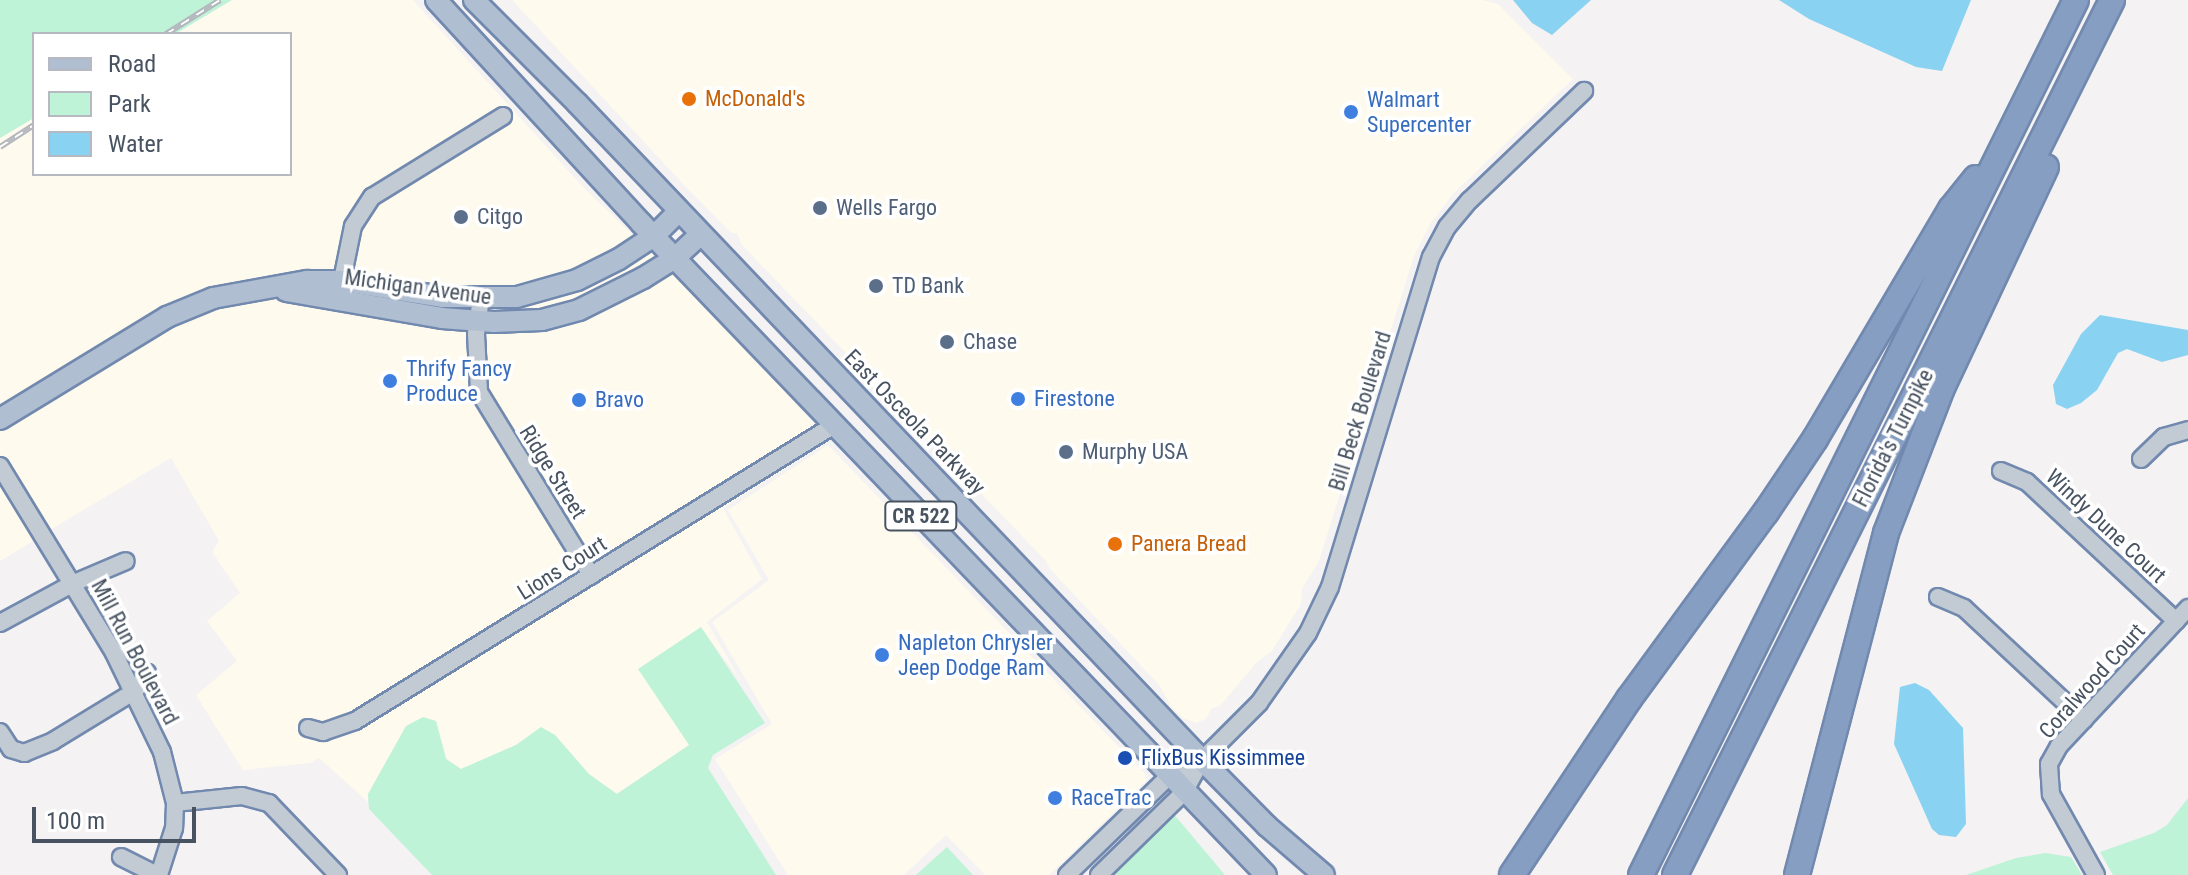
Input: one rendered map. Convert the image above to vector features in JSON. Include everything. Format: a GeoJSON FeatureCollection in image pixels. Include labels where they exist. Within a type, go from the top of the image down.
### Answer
{"type":"FeatureCollection","features":[{"type":"Feature","properties":{"kind":"highway","name":"Florida's Turnpike"},"geometry":{"type":"LineString","coordinates":[[1641,875],[2076,0]]}},
{"type":"Feature","properties":{"kind":"highway","name":"Florida's Turnpike"},"geometry":{"type":"LineString","coordinates":[[1675,875],[2112,0]]}},
{"type":"Feature","properties":{"kind":"highway"},"geometry":{"type":"LineString","coordinates":[[1797,875],[1867,598],[1910,465],[2120,0]]}},
{"type":"Feature","properties":{"kind":"highway"},"geometry":{"type":"LineString","coordinates":[[1512,875],[1629,699],[1766,512],[1815,439],[1951,209],[2005,142]]}},
{"type":"Feature","properties":{"kind":"main road","name":"CR 522"},"geometry":{"type":"LineString","coordinates":[[436,0],[654,236],[1266,875]]}},
{"type":"Feature","properties":{"kind":"main road","name":"East Osceola Parkway"},"geometry":{"type":"LineString","coordinates":[[474,0],[1202,760],[1267,826],[1324,875]]}},
{"type":"Feature","properties":{"kind":"main road","name":"Michigan Avenue"},"geometry":{"type":"LineString","coordinates":[[0,419],[190,306],[250,289],[506,299],[577,280],[654,236],[679,211]]}},
{"type":"Feature","properties":{"kind":"main road","name":"Michigan Avenue"},"geometry":{"type":"LineString","coordinates":[[340,291],[478,321],[542,320],[579,310],[675,258],[700,235]]}},
{"type":"Feature","properties":{"kind":"street","name":"Bill Beck Boulevard"},"geometry":{"type":"LineString","coordinates":[[1099,875],[1184,792],[1202,760],[1267,693],[1322,607],[1431,257],[1447,227],[1470,200],[1584,91]]}},
{"type":"Feature","properties":{"kind":"street"},"geometry":{"type":"LineString","coordinates":[[340,291],[353,226],[372,197],[503,116]]}},
{"type":"Feature","properties":{"kind":"street","name":"Ridge Street"},"geometry":{"type":"LineString","coordinates":[[481,298],[475,372],[479,392],[591,575]]}},
{"type":"Feature","properties":{"kind":"street","name":"Lions Court"},"geometry":{"type":"LineString","coordinates":[[308,728],[323,732],[355,721],[834,425]]}},
{"type":"Feature","properties":{"kind":"street"},"geometry":{"type":"LineString","coordinates":[[2141,459],[2164,437],[2188,430]]}},
{"type":"Feature","properties":{"kind":"street","name":"Mill Run Boulevard"},"geometry":{"type":"LineString","coordinates":[[0,466],[74,583],[135,691],[162,752],[175,803],[174,828],[158,875]]}},
{"type":"Feature","properties":{"kind":"street","name":"Windy Dune Court"},"geometry":{"type":"LineString","coordinates":[[2001,471],[2027,482],[2176,621]]}},
{"type":"Feature","properties":{"kind":"street"},"geometry":{"type":"LineString","coordinates":[[0,623],[74,583],[126,561]]}},
{"type":"Feature","properties":{"kind":"street"},"geometry":{"type":"LineString","coordinates":[[1938,597],[1964,608],[2084,720]]}},
{"type":"Feature","properties":{"kind":"street","name":"Coralwood Court"},"geometry":{"type":"LineString","coordinates":[[2096,875],[2055,802],[2048,778],[2055,752],[2188,608]]}},
{"type":"Feature","properties":{"kind":"street"},"geometry":{"type":"LineString","coordinates":[[0,732],[11,749],[24,753],[53,741],[135,691],[147,673]]}},
{"type":"Feature","properties":{"kind":"street","name":"Bill Beck Boulevard"},"geometry":{"type":"LineString","coordinates":[[1067,875],[1169,776],[1202,760]]}},
{"type":"Feature","properties":{"kind":"street"},"geometry":{"type":"LineString","coordinates":[[175,803],[242,796],[269,803],[338,875]]}},
{"type":"Feature","properties":{"kind":"street"},"geometry":{"type":"LineString","coordinates":[[121,857],[158,875]]}},
{"type":"Feature","properties":{"kind":"shaded area"},"geometry":{"type":"Polygon","coordinates":[[[232,0],[413,0],[584,188],[638,240],[617,254],[537,287],[443,291],[349,276],[365,213],[387,192],[511,119],[506,108],[367,193],[348,225],[337,275],[251,283],[0,412],[0,138],[32,119],[32,176],[292,176],[292,32],[178,32],[232,0]]]}},
{"type":"Feature","properties":{"kind":"shaded area"},"geometry":{"type":"Polygon","coordinates":[[[512,0],[1482,0],[1498,4],[1573,79],[1454,193],[1430,224],[1414,256],[1319,561],[1302,589],[1301,604],[1272,651],[1256,663],[1220,706],[1211,709],[1206,719],[1196,723],[1183,718],[1172,708],[1160,686],[1050,569],[1046,561],[741,244],[737,233],[731,233],[683,184],[512,0]]]}},
{"type":"Feature","properties":{"kind":"shaded area"},"geometry":{"type":"Polygon","coordinates":[[[646,248],[660,261],[610,289],[542,314],[485,316],[486,304],[646,248]]]}},
{"type":"Feature","properties":{"kind":"shaded area"},"geometry":{"type":"Polygon","coordinates":[[[669,269],[818,428],[594,567],[483,383],[483,328],[542,326],[669,269]]]}},
{"type":"Feature","properties":{"kind":"shaded area"},"geometry":{"type":"Polygon","coordinates":[[[275,296],[471,327],[469,373],[473,395],[583,573],[353,716],[324,726],[305,720],[300,732],[321,738],[825,437],[828,440],[723,508],[762,579],[707,622],[742,683],[701,627],[639,669],[690,745],[616,794],[589,774],[555,735],[541,727],[516,745],[461,769],[447,759],[436,721],[406,726],[368,794],[368,802],[319,758],[310,763],[243,770],[196,695],[237,661],[207,621],[240,593],[212,552],[219,541],[171,458],[48,531],[0,454],[0,425],[192,311],[275,296]]]}},
{"type":"Feature","properties":{"kind":"shaded area","name":"Napleton Chrysler Jeep Dodge Ram"},"geometry":{"type":"Polygon","coordinates":[[[828,445],[1145,774],[1147,780],[1049,875],[985,875],[946,835],[904,875],[788,875],[715,759],[772,724],[712,622],[769,580],[728,510],[828,445]]]}},
{"type":"Feature","properties":{"kind":"shaded area"},"geometry":{"type":"Polygon","coordinates":[[[0,478],[38,538],[0,561],[0,478]]]}},
{"type":"Feature","properties":{"kind":"green space"},"geometry":{"type":"Polygon","coordinates":[[[0,0],[232,0],[178,32],[32,32],[32,119],[0,138],[0,0]]]}},
{"type":"Feature","properties":{"kind":"green space"},"geometry":{"type":"Polygon","coordinates":[[[701,627],[765,723],[713,755],[708,768],[776,875],[432,875],[369,809],[368,794],[406,726],[423,717],[436,721],[446,759],[461,769],[516,745],[541,727],[555,735],[589,774],[617,794],[689,745],[638,669],[701,627]]]}},
{"type":"Feature","properties":{"kind":"green space"},"geometry":{"type":"Polygon","coordinates":[[[2188,798],[2188,875],[2113,875],[2100,852],[2154,833],[2167,825],[2188,798]]]}},
{"type":"Feature","properties":{"kind":"green space"},"geometry":{"type":"Polygon","coordinates":[[[1172,812],[1225,875],[1107,875],[1172,812]]]}},
{"type":"Feature","properties":{"kind":"green space"},"geometry":{"type":"Polygon","coordinates":[[[947,847],[973,875],[916,875],[927,865],[947,847]]]}},
{"type":"Feature","properties":{"kind":"green space"},"geometry":{"type":"Polygon","coordinates":[[[2045,853],[2071,857],[2082,875],[1966,875],[2016,858],[2045,853]]]}},
{"type":"Feature","properties":{"kind":"water"},"geometry":{"type":"Polygon","coordinates":[[[1513,0],[1591,0],[1552,35],[1532,23],[1513,0]]]}},
{"type":"Feature","properties":{"kind":"water"},"geometry":{"type":"Polygon","coordinates":[[[1779,0],[1971,0],[1942,71],[1916,67],[1809,19],[1779,0]]]}},
{"type":"Feature","properties":{"kind":"water"},"geometry":{"type":"Polygon","coordinates":[[[2100,315],[2188,330],[2188,355],[2162,362],[2127,349],[2118,353],[2097,390],[2081,403],[2067,409],[2056,404],[2053,385],[2081,334],[2100,315]]]}},
{"type":"Feature","properties":{"kind":"water"},"geometry":{"type":"Polygon","coordinates":[[[1915,683],[1929,690],[1963,728],[1966,824],[1956,837],[1939,835],[1932,829],[1894,744],[1900,687],[1915,683]]]}},
{"type":"Feature","properties":{"kind":"railway"},"geometry":{"type":"LineString","coordinates":[[169,32],[220,0]]}},
{"type":"Feature","properties":{"kind":"railway"},"geometry":{"type":"LineString","coordinates":[[0,147],[32,126]]}},
{"type":"Feature","properties":{"kind":"place","name":"McDonald's"},"geometry":{"type":"Point","coordinates":[689,99]}},
{"type":"Feature","properties":{"kind":"place","name":"Walmart Supercenter"},"geometry":{"type":"Point","coordinates":[1351,112]}},
{"type":"Feature","properties":{"kind":"place","name":"Wells Fargo"},"geometry":{"type":"Point","coordinates":[820,208]}},
{"type":"Feature","properties":{"kind":"place","name":"Citgo"},"geometry":{"type":"Point","coordinates":[461,217]}},
{"type":"Feature","properties":{"kind":"place","name":"TD Bank"},"geometry":{"type":"Point","coordinates":[876,286]}},
{"type":"Feature","properties":{"kind":"place","name":"Chase"},"geometry":{"type":"Point","coordinates":[947,342]}},
{"type":"Feature","properties":{"kind":"place","name":"Thrify Fancy Produce"},"geometry":{"type":"Point","coordinates":[390,381]}},
{"type":"Feature","properties":{"kind":"place","name":"Firestone"},"geometry":{"type":"Point","coordinates":[1018,399]}},
{"type":"Feature","properties":{"kind":"place","name":"Bravo"},"geometry":{"type":"Point","coordinates":[579,400]}},
{"type":"Feature","properties":{"kind":"place","name":"Murphy USA"},"geometry":{"type":"Point","coordinates":[1066,452]}},
{"type":"Feature","properties":{"kind":"place","name":"Panera Bread"},"geometry":{"type":"Point","coordinates":[1115,544]}},
{"type":"Feature","properties":{"kind":"place","name":"Napleton Chrysler Jeep Dodge Ram"},"geometry":{"type":"Point","coordinates":[882,655]}},
{"type":"Feature","properties":{"kind":"place","name":"FlixBus Kissimmee"},"geometry":{"type":"Point","coordinates":[1125,758]}},
{"type":"Feature","properties":{"kind":"place","name":"RaceTrac"},"geometry":{"type":"Point","coordinates":[1055,798]}}]}
